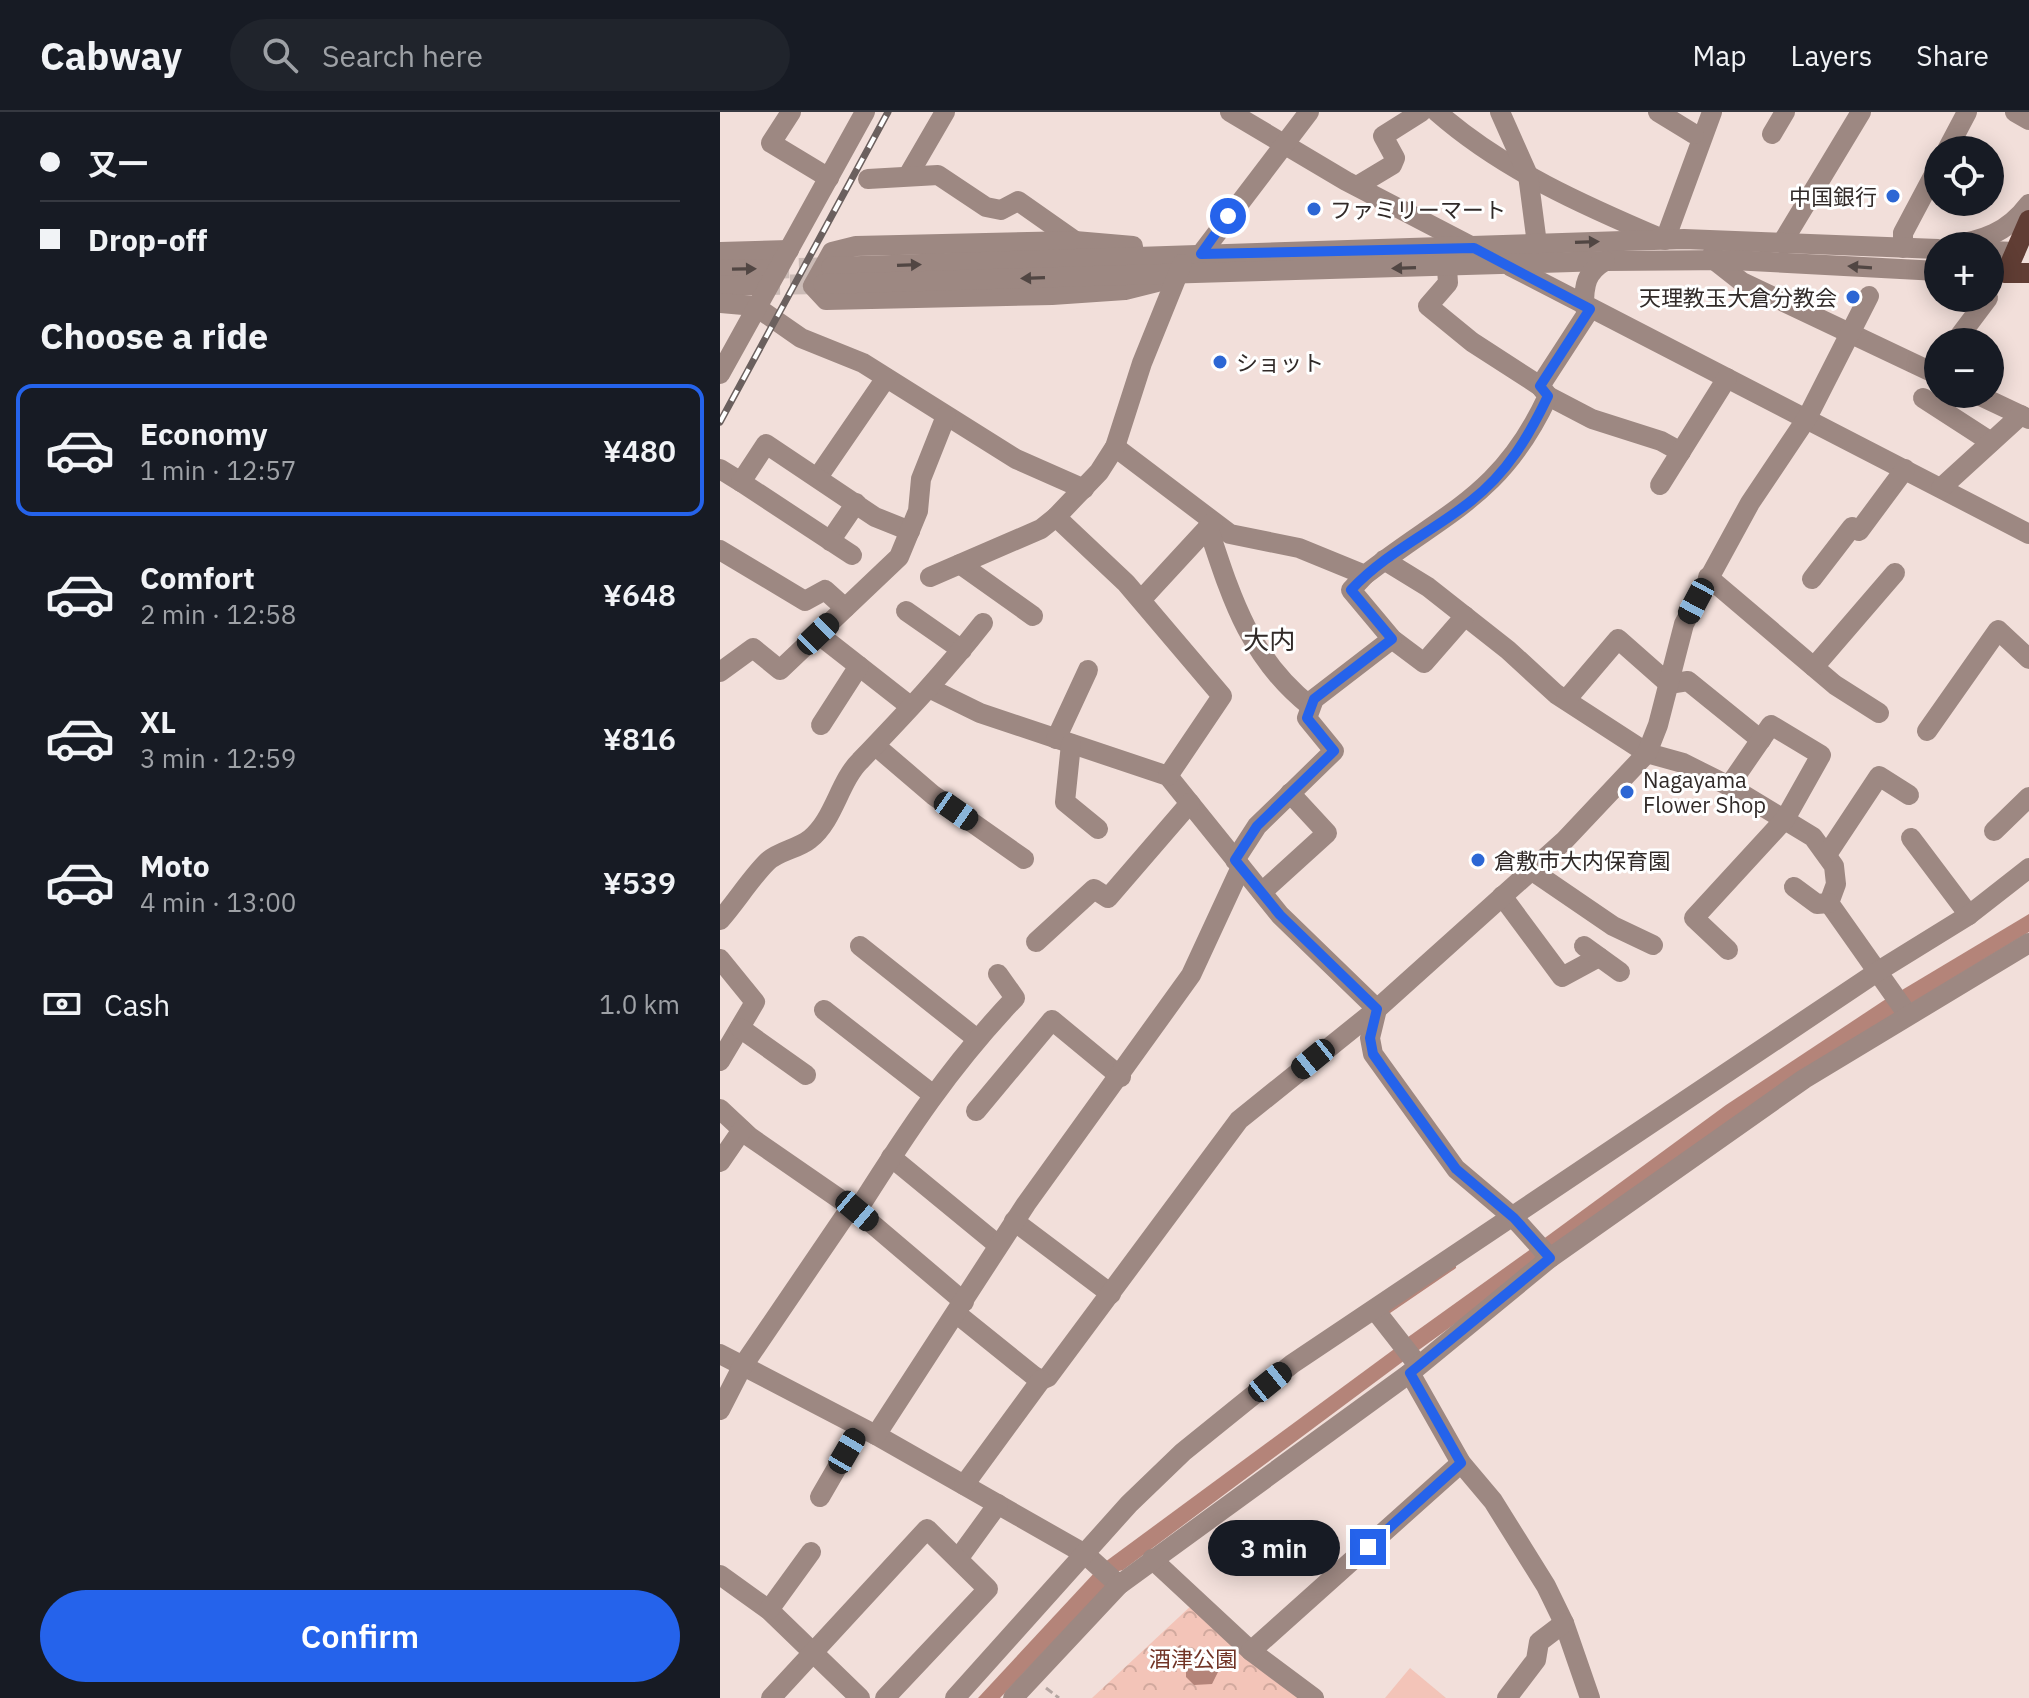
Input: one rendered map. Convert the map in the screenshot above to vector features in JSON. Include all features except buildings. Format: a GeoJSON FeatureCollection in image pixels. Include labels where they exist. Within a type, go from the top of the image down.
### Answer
{"type":"FeatureCollection","features":[{"type":"Feature","properties":{"kind":"main road"},"geometry":{"type":"LineString","coordinates":[[2004,269],[2025,255],[2029,220]]}},
{"type":"Feature","properties":{"kind":"street"},"geometry":{"type":"LineString","coordinates":[[720,374],[865,112]]}},
{"type":"Feature","properties":{"kind":"street"},"geometry":{"type":"LineString","coordinates":[[909,174],[945,112]]}},
{"type":"Feature","properties":{"kind":"street"},"geometry":{"type":"LineString","coordinates":[[1230,112],[1281,144],[1407,213],[2029,534]]}},
{"type":"Feature","properties":{"kind":"street"},"geometry":{"type":"LineString","coordinates":[[930,577],[1041,529],[1084,489],[1115,447],[1142,363],[1189,260],[1309,112]]}},
{"type":"Feature","properties":{"kind":"street"},"geometry":{"type":"LineString","coordinates":[[1357,186],[1392,165],[1395,158],[1383,136],[1421,112]]}},
{"type":"Feature","properties":{"kind":"street"},"geometry":{"type":"LineString","coordinates":[[1437,112],[1459,131],[1528,175],[1665,240]]}},
{"type":"Feature","properties":{"kind":"street"},"geometry":{"type":"LineString","coordinates":[[1500,112],[1528,175],[1537,244]]}},
{"type":"Feature","properties":{"kind":"street"},"geometry":{"type":"LineString","coordinates":[[1665,240],[1712,112]]}},
{"type":"Feature","properties":{"kind":"street"},"geometry":{"type":"LineString","coordinates":[[1772,134],[1785,112]]}},
{"type":"Feature","properties":{"kind":"street"},"geometry":{"type":"LineString","coordinates":[[1782,243],[1861,112]]}},
{"type":"Feature","properties":{"kind":"street"},"geometry":{"type":"LineString","coordinates":[[1954,136],[1967,112]]}},
{"type":"Feature","properties":{"kind":"street"},"geometry":{"type":"LineString","coordinates":[[2015,112],[2029,120]]}},
{"type":"Feature","properties":{"kind":"street"},"geometry":{"type":"LineString","coordinates":[[787,113],[771,143],[829,178]]}},
{"type":"Feature","properties":{"kind":"street"},"geometry":{"type":"LineString","coordinates":[[1660,113],[1694,134]]}},
{"type":"Feature","properties":{"kind":"street"},"geometry":{"type":"LineString","coordinates":[[868,179],[909,174],[938,175],[986,207],[1001,210],[1018,201],[1075,241]]}},
{"type":"Feature","properties":{"kind":"street"},"geometry":{"type":"LineString","coordinates":[[1903,248],[1903,233],[1924,193]]}},
{"type":"Feature","properties":{"kind":"street"},"geometry":{"type":"LineString","coordinates":[[2001,232],[2010,227],[2029,204]]}},
{"type":"Feature","properties":{"kind":"street"},"geometry":{"type":"LineString","coordinates":[[1398,251],[1408,235],[1407,213]]}},
{"type":"Feature","properties":{"kind":"street"},"geometry":{"type":"LineString","coordinates":[[1157,255],[827,276],[1665,240],[1716,250],[1924,270]]}},
{"type":"Feature","properties":{"kind":"street"},"geometry":{"type":"LineString","coordinates":[[1189,260],[1137,288],[1052,295],[826,300],[813,286],[832,252],[856,246],[1075,241],[1130,245],[1157,255],[1189,260],[1447,268],[1605,261],[1782,243],[1924,248]]}},
{"type":"Feature","properties":{"kind":"street"},"geometry":{"type":"LineString","coordinates":[[720,252],[789,250]]}},
{"type":"Feature","properties":{"kind":"street"},"geometry":{"type":"LineString","coordinates":[[1716,250],[1742,282],[1924,366]]}},
{"type":"Feature","properties":{"kind":"street"},"geometry":{"type":"LineString","coordinates":[[2004,253],[2025,255]]}},
{"type":"Feature","properties":{"kind":"street"},"geometry":{"type":"LineString","coordinates":[[1465,616],[1424,663],[1392,639],[1351,590],[1384,560],[1473,499],[1511,461],[1531,432],[1544,391],[1587,307],[1589,274],[1605,261]]}},
{"type":"Feature","properties":{"kind":"street"},"geometry":{"type":"LineString","coordinates":[[1447,268],[1448,283],[1428,306],[1472,342],[1592,419],[1661,441],[1681,452]]}},
{"type":"Feature","properties":{"kind":"street"},"geometry":{"type":"LineString","coordinates":[[720,270],[764,277],[720,286]]}},
{"type":"Feature","properties":{"kind":"street"},"geometry":{"type":"LineString","coordinates":[[964,1485],[1041,1380],[1048,1377],[1111,1294],[1239,1120],[1377,1009],[1531,870],[1647,753],[1684,624],[1750,503],[1807,418],[1869,296]]}},
{"type":"Feature","properties":{"kind":"street"},"geometry":{"type":"LineString","coordinates":[[720,303],[755,306],[801,338],[863,363],[1016,459],[1084,489]]}},
{"type":"Feature","properties":{"kind":"street"},"geometry":{"type":"LineString","coordinates":[[818,477],[886,378]]}},
{"type":"Feature","properties":{"kind":"street"},"geometry":{"type":"LineString","coordinates":[[1660,485],[1727,378]]}},
{"type":"Feature","properties":{"kind":"street"},"geometry":{"type":"LineString","coordinates":[[1923,398],[1991,442]]}},
{"type":"Feature","properties":{"kind":"street"},"geometry":{"type":"LineString","coordinates":[[1941,488],[1991,442],[2025,417],[2004,407]]}},
{"type":"Feature","properties":{"kind":"street"},"geometry":{"type":"LineString","coordinates":[[720,672],[753,648],[780,670],[899,557],[918,511],[921,479],[946,416]]}},
{"type":"Feature","properties":{"kind":"street"},"geometry":{"type":"LineString","coordinates":[[741,482],[766,444],[875,517],[910,531]]}},
{"type":"Feature","properties":{"kind":"street"},"geometry":{"type":"LineString","coordinates":[[1115,447],[1211,526],[1230,534],[1299,548],[1365,575]]}},
{"type":"Feature","properties":{"kind":"street"},"geometry":{"type":"LineString","coordinates":[[720,469],[852,555]]}},
{"type":"Feature","properties":{"kind":"street"},"geometry":{"type":"LineString","coordinates":[[1812,579],[1852,527],[1859,531],[1905,469]]}},
{"type":"Feature","properties":{"kind":"street"},"geometry":{"type":"LineString","coordinates":[[830,541],[856,503]]}},
{"type":"Feature","properties":{"kind":"street"},"geometry":{"type":"LineString","coordinates":[[1056,517],[1141,600],[1222,696],[1168,776]]}},
{"type":"Feature","properties":{"kind":"street"},"geometry":{"type":"LineString","coordinates":[[1141,600],[1211,526]]}},
{"type":"Feature","properties":{"kind":"street"},"geometry":{"type":"LineString","coordinates":[[1211,526],[1229,591],[1268,667],[1310,706]]}},
{"type":"Feature","properties":{"kind":"street"},"geometry":{"type":"LineString","coordinates":[[720,550],[805,601],[825,590],[845,608]]}},
{"type":"Feature","properties":{"kind":"street"},"geometry":{"type":"LineString","coordinates":[[1384,560],[1428,587],[1566,700],[1647,753],[1683,763],[1729,786],[1813,837],[1828,853],[1834,866],[1836,884],[1829,903]]}},
{"type":"Feature","properties":{"kind":"street"},"geometry":{"type":"LineString","coordinates":[[960,564],[1033,616]]}},
{"type":"Feature","properties":{"kind":"street"},"geometry":{"type":"LineString","coordinates":[[1814,667],[1895,573]]}},
{"type":"Feature","properties":{"kind":"street"},"geometry":{"type":"LineString","coordinates":[[1708,577],[1814,667],[1879,713]]}},
{"type":"Feature","properties":{"kind":"street"},"geometry":{"type":"LineString","coordinates":[[906,611],[962,650]]}},
{"type":"Feature","properties":{"kind":"street"},"geometry":{"type":"LineString","coordinates":[[720,920],[768,861],[810,839],[858,762],[877,747],[910,706],[931,689],[983,623]]}},
{"type":"Feature","properties":{"kind":"street"},"geometry":{"type":"LineString","coordinates":[[1927,731],[1998,630],[2029,658]]}},
{"type":"Feature","properties":{"kind":"street"},"geometry":{"type":"LineString","coordinates":[[818,634],[910,706]]}},
{"type":"Feature","properties":{"kind":"street"},"geometry":{"type":"LineString","coordinates":[[820,1497],[960,1308],[1014,1221],[1121,1077],[1191,975],[1257,826],[1334,751],[1307,718],[1310,706],[1332,683],[1392,639]]}},
{"type":"Feature","properties":{"kind":"street"},"geometry":{"type":"LineString","coordinates":[[1566,700],[1618,639],[1669,684]]}},
{"type":"Feature","properties":{"kind":"street"},"geometry":{"type":"LineString","coordinates":[[720,649],[741,657]]}},
{"type":"Feature","properties":{"kind":"street"},"geometry":{"type":"LineString","coordinates":[[821,725],[859,666]]}},
{"type":"Feature","properties":{"kind":"street"},"geometry":{"type":"LineString","coordinates":[[1088,670],[1064,742],[1065,802],[1098,829]]}},
{"type":"Feature","properties":{"kind":"street"},"geometry":{"type":"LineString","coordinates":[[1669,684],[1688,681],[1761,740]]}},
{"type":"Feature","properties":{"kind":"street"},"geometry":{"type":"LineString","coordinates":[[931,689],[980,713],[1168,776],[1262,892],[1377,1009]]}},
{"type":"Feature","properties":{"kind":"street"},"geometry":{"type":"LineString","coordinates":[[1728,950],[1694,918],[1785,819],[1821,755],[1771,725],[1729,786]]}},
{"type":"Feature","properties":{"kind":"street"},"geometry":{"type":"LineString","coordinates":[[877,747],[933,795],[1024,859]]}},
{"type":"Feature","properties":{"kind":"street"},"geometry":{"type":"LineString","coordinates":[[1828,853],[1879,776],[1909,795]]}},
{"type":"Feature","properties":{"kind":"street"},"geometry":{"type":"LineString","coordinates":[[1262,892],[1327,833],[1290,793]]}},
{"type":"Feature","properties":{"kind":"street"},"geometry":{"type":"LineString","coordinates":[[1994,831],[2029,797]]}},
{"type":"Feature","properties":{"kind":"street"},"geometry":{"type":"LineString","coordinates":[[1036,942],[1094,889],[1108,898],[1190,803]]}},
{"type":"Feature","properties":{"kind":"street"},"geometry":{"type":"LineString","coordinates":[[1911,838],[1969,915]]}},
{"type":"Feature","properties":{"kind":"street"},"geometry":{"type":"LineString","coordinates":[[955,1698],[1087,1556],[1129,1504],[1183,1452],[1292,1364],[1880,970],[1969,915],[2029,868]]}},
{"type":"Feature","properties":{"kind":"street"},"geometry":{"type":"LineString","coordinates":[[1531,870],[1613,926],[1653,945]]}},
{"type":"Feature","properties":{"kind":"street"},"geometry":{"type":"LineString","coordinates":[[1794,887],[1817,904],[1829,903]]}},
{"type":"Feature","properties":{"kind":"street"},"geometry":{"type":"LineString","coordinates":[[1502,896],[1562,977],[1591,951],[1620,972]]}},
{"type":"Feature","properties":{"kind":"street"},"geometry":{"type":"LineString","coordinates":[[1829,903],[1880,970],[1907,1013]]}},
{"type":"Feature","properties":{"kind":"street"},"geometry":{"type":"LineString","coordinates":[[1013,1698],[1116,1582],[1152,1559],[1550,1258],[1804,1079],[1907,1013],[2029,943]]}},
{"type":"Feature","properties":{"kind":"street"},"geometry":{"type":"LineString","coordinates":[[860,946],[977,1039]]}},
{"type":"Feature","properties":{"kind":"street"},"geometry":{"type":"LineString","coordinates":[[720,959],[755,1002],[720,1061]]}},
{"type":"Feature","properties":{"kind":"street"},"geometry":{"type":"LineString","coordinates":[[720,1410],[742,1367],[932,1094],[1015,998],[998,974]]}},
{"type":"Feature","properties":{"kind":"street"},"geometry":{"type":"LineString","coordinates":[[1377,1009],[1370,1038],[1373,1054],[1456,1169],[1514,1218],[1550,1258]]}},
{"type":"Feature","properties":{"kind":"street"},"geometry":{"type":"LineString","coordinates":[[824,1010],[932,1094]]}},
{"type":"Feature","properties":{"kind":"street"},"geometry":{"type":"LineString","coordinates":[[976,1111],[1052,1020],[1121,1077]]}},
{"type":"Feature","properties":{"kind":"street"},"geometry":{"type":"LineString","coordinates":[[740,1028],[806,1075]]}},
{"type":"Feature","properties":{"kind":"street"},"geometry":{"type":"LineString","coordinates":[[720,1109],[742,1130],[854,1209],[1041,1380]]}},
{"type":"Feature","properties":{"kind":"street"},"geometry":{"type":"LineString","coordinates":[[720,1162],[742,1130]]}},
{"type":"Feature","properties":{"kind":"street"},"geometry":{"type":"LineString","coordinates":[[891,1157],[998,1245]]}},
{"type":"Feature","properties":{"kind":"street"},"geometry":{"type":"LineString","coordinates":[[1014,1221],[1111,1294]]}},
{"type":"Feature","properties":{"kind":"street"},"geometry":{"type":"LineString","coordinates":[[1375,1310],[1413,1364],[1461,1463],[1493,1501],[1546,1586],[1564,1623],[1590,1698]]}},
{"type":"Feature","properties":{"kind":"street"},"geometry":{"type":"LineString","coordinates":[[720,1354],[998,1504],[1087,1556],[1116,1582]]}},
{"type":"Feature","properties":{"kind":"street"},"geometry":{"type":"LineString","coordinates":[[1251,1651],[1461,1463]]}},
{"type":"Feature","properties":{"kind":"street"},"geometry":{"type":"LineString","coordinates":[[958,1559],[998,1504]]}},
{"type":"Feature","properties":{"kind":"street"},"geometry":{"type":"LineString","coordinates":[[771,1698],[927,1529],[988,1589],[885,1698]]}},
{"type":"Feature","properties":{"kind":"street"},"geometry":{"type":"LineString","coordinates":[[769,1610],[811,1552]]}},
{"type":"Feature","properties":{"kind":"street"},"geometry":{"type":"LineString","coordinates":[[1152,1559],[1251,1651],[1314,1698]]}},
{"type":"Feature","properties":{"kind":"street"},"geometry":{"type":"LineString","coordinates":[[720,1575],[769,1610],[860,1698]]}},
{"type":"Feature","properties":{"kind":"street"},"geometry":{"type":"LineString","coordinates":[[1507,1698],[1536,1660],[1539,1642],[1564,1623]]}},
{"type":"Feature","properties":{"kind":"green space","name":"酒津公園"},"geometry":{"type":"Polygon","coordinates":[[[1193,1604],[1307,1698],[1092,1698],[1193,1604]]]}},
{"type":"Feature","properties":{"kind":"green space"},"geometry":{"type":"Polygon","coordinates":[[[1410,1668],[1446,1698],[1385,1698],[1410,1668]]]}},
{"type":"Feature","properties":{"kind":"shaded area"},"geometry":{"type":"Polygon","coordinates":[[[2029,914],[2029,932],[1912,1003],[1907,1002],[1902,990],[2029,914]]]}},
{"type":"Feature","properties":{"kind":"shaded area"},"geometry":{"type":"Polygon","coordinates":[[[1889,997],[1898,1013],[1556,1250],[1542,1240],[1726,1105],[1889,997]]]}},
{"type":"Feature","properties":{"kind":"shaded area"},"geometry":{"type":"Polygon","coordinates":[[[1535,1246],[1542,1261],[1416,1352],[1404,1340],[1535,1246]]]}},
{"type":"Feature","properties":{"kind":"shaded area"},"geometry":{"type":"Polygon","coordinates":[[[1397,1347],[1405,1360],[1123,1570],[1115,1572],[1105,1562],[1397,1347]]]}},
{"type":"Feature","properties":{"kind":"shaded area"},"geometry":{"type":"Polygon","coordinates":[[[1096,1571],[1108,1584],[1000,1698],[978,1698],[1096,1571]]]}},
{"type":"Feature","properties":{"kind":"shaded area"},"geometry":{"type":"Polygon","coordinates":[[[1180,1645],[1190,1649],[1194,1655],[1207,1653],[1216,1659],[1219,1670],[1212,1684],[1194,1685],[1186,1677],[1186,1667],[1174,1664],[1171,1653],[1180,1645]]]}},
{"type":"Feature","properties":{"kind":"waterway"},"geometry":{"type":"LineString","coordinates":[[1385,1314],[1454,1267]]}},
{"type":"Feature","properties":{"kind":"tunnel"},"geometry":{"type":"LineString","coordinates":[[769,269],[831,267]]}},
{"type":"Feature","properties":{"kind":"tunnel"},"geometry":{"type":"LineString","coordinates":[[760,285],[823,284]]}},
{"type":"Feature","properties":{"kind":"railway"},"geometry":{"type":"LineString","coordinates":[[720,422],[888,112]]}},
{"type":"Feature","properties":{"kind":"place","name":"中国銀行"},"geometry":{"type":"Point","coordinates":[1893,196]}},
{"type":"Feature","properties":{"kind":"place","name":"ファミリーマート"},"geometry":{"type":"Point","coordinates":[1314,209]}},
{"type":"Feature","properties":{"kind":"place","name":"天理教玉大倉分教会"},"geometry":{"type":"Point","coordinates":[1853,297]}},
{"type":"Feature","properties":{"kind":"place","name":"ショット"},"geometry":{"type":"Point","coordinates":[1220,362]}},
{"type":"Feature","properties":{"kind":"place","name":"Nagayama Flower Shop"},"geometry":{"type":"Point","coordinates":[1627,792]}},
{"type":"Feature","properties":{"kind":"place","name":"倉敷市大内保育園"},"geometry":{"type":"Point","coordinates":[1478,860]}},
{"type":"Feature","properties":{"kind":"district","name":"大内"},"geometry":{"type":"Point","coordinates":[1269,639]}},
{"type":"Feature","properties":{"kind":"route"},"geometry":{"type":"LineString","coordinates":[[1228,216],[1201,254],[1474,248],[1590,309],[1540,386],[1548,396],[1531,432],[1511,461],[1473,499],[1384,560],[1351,590],[1392,639],[1314,699],[1308,708],[1307,718],[1312,728],[1334,751],[1257,826],[1235,860],[1280,915],[1377,1009],[1370,1038],[1373,1054],[1440,1150],[1456,1169],[1514,1218],[1550,1258],[1410,1373],[1461,1463],[1368,1547]]}}]}
